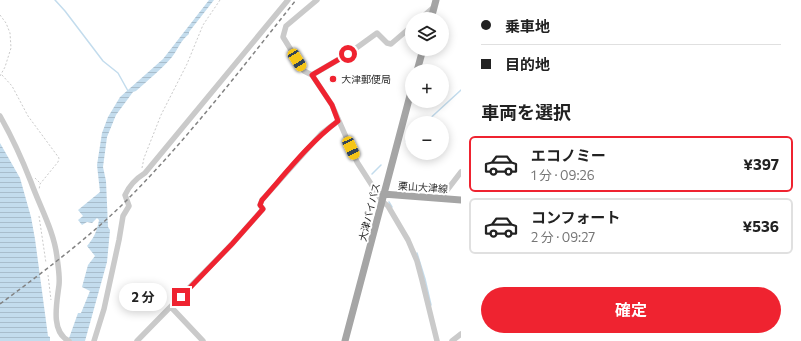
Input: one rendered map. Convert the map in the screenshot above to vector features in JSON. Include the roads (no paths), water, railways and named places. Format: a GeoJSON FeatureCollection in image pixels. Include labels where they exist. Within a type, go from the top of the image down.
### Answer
{"type":"FeatureCollection","features":[{"type":"Feature","properties":{"kind":"main road","name":"大津バイパス"},"geometry":{"type":"LineString","coordinates":[[345,341],[407,108]]}},
{"type":"Feature","properties":{"kind":"main road","name":"栗山大津線"},"geometry":{"type":"LineString","coordinates":[[382,198],[441,198],[461,200]]}},
{"type":"Feature","properties":{"kind":"street"},"geometry":{"type":"LineString","coordinates":[[94,341],[104,309],[123,216],[129,206],[125,195],[128,189],[140,176],[145,173],[288,0]]}},
{"type":"Feature","properties":{"kind":"street"},"geometry":{"type":"LineString","coordinates":[[317,0],[286,26],[283,37],[304,71],[312,75],[332,105],[357,162],[388,206],[408,240],[417,261],[437,341]]}},
{"type":"Feature","properties":{"kind":"street"},"geometry":{"type":"LineString","coordinates":[[427,12],[436,3]]}},
{"type":"Feature","properties":{"kind":"street"},"geometry":{"type":"LineString","coordinates":[[312,75],[348,54],[377,33],[387,43],[391,44],[405,32]]}},
{"type":"Feature","properties":{"kind":"street"},"geometry":{"type":"LineString","coordinates":[[0,116],[17,148],[48,221],[57,253],[59,283],[57,304],[58,328],[59,332],[68,341]]}},
{"type":"Feature","properties":{"kind":"street"},"geometry":{"type":"LineString","coordinates":[[137,341],[171,308],[232,244],[263,209],[260,205],[262,200],[321,134],[338,121]]}},
{"type":"Feature","properties":{"kind":"street"},"geometry":{"type":"LineString","coordinates":[[441,198],[461,172]]}},
{"type":"Feature","properties":{"kind":"street"},"geometry":{"type":"LineString","coordinates":[[171,308],[203,341]]}},
{"type":"Feature","properties":{"kind":"street"},"geometry":{"type":"LineString","coordinates":[[452,341],[461,334]]}},
{"type":"Feature","properties":{"kind":"water"},"geometry":{"type":"Polygon","coordinates":[[[209,0],[214,0],[172,57],[154,75],[133,92],[116,115],[107,137],[103,167],[106,181],[108,227],[110,230],[107,262],[85,341],[68,341],[78,313],[81,313],[90,291],[82,287],[88,265],[95,256],[87,246],[95,234],[99,220],[97,218],[92,223],[87,222],[82,225],[78,220],[83,216],[78,210],[100,192],[97,165],[102,133],[108,117],[120,97],[163,59],[209,0]]]}},
{"type":"Feature","properties":{"kind":"water"},"geometry":{"type":"Polygon","coordinates":[[[0,143],[20,178],[31,217],[48,336],[50,337],[50,341],[0,341],[0,143]]]}},
{"type":"Feature","properties":{"kind":"waterway"},"geometry":{"type":"LineString","coordinates":[[55,0],[103,61],[118,73],[128,91]]}},
{"type":"Feature","properties":{"kind":"waterway"},"geometry":{"type":"LineString","coordinates":[[433,116],[461,90]]}},
{"type":"Feature","properties":{"kind":"waterway"},"geometry":{"type":"LineString","coordinates":[[372,174],[381,165]]}},
{"type":"Feature","properties":{"kind":"waterway"},"geometry":{"type":"LineString","coordinates":[[389,202],[392,207]]}},
{"type":"Feature","properties":{"kind":"waterway"},"geometry":{"type":"LineString","coordinates":[[417,253],[431,305]]}},
{"type":"Feature","properties":{"kind":"railway"},"geometry":{"type":"LineString","coordinates":[[0,304],[79,243],[124,203],[192,129],[296,0]]}},
{"type":"Feature","properties":{"kind":"place","name":"大津郵便局"},"geometry":{"type":"Point","coordinates":[333,79]}}]}
